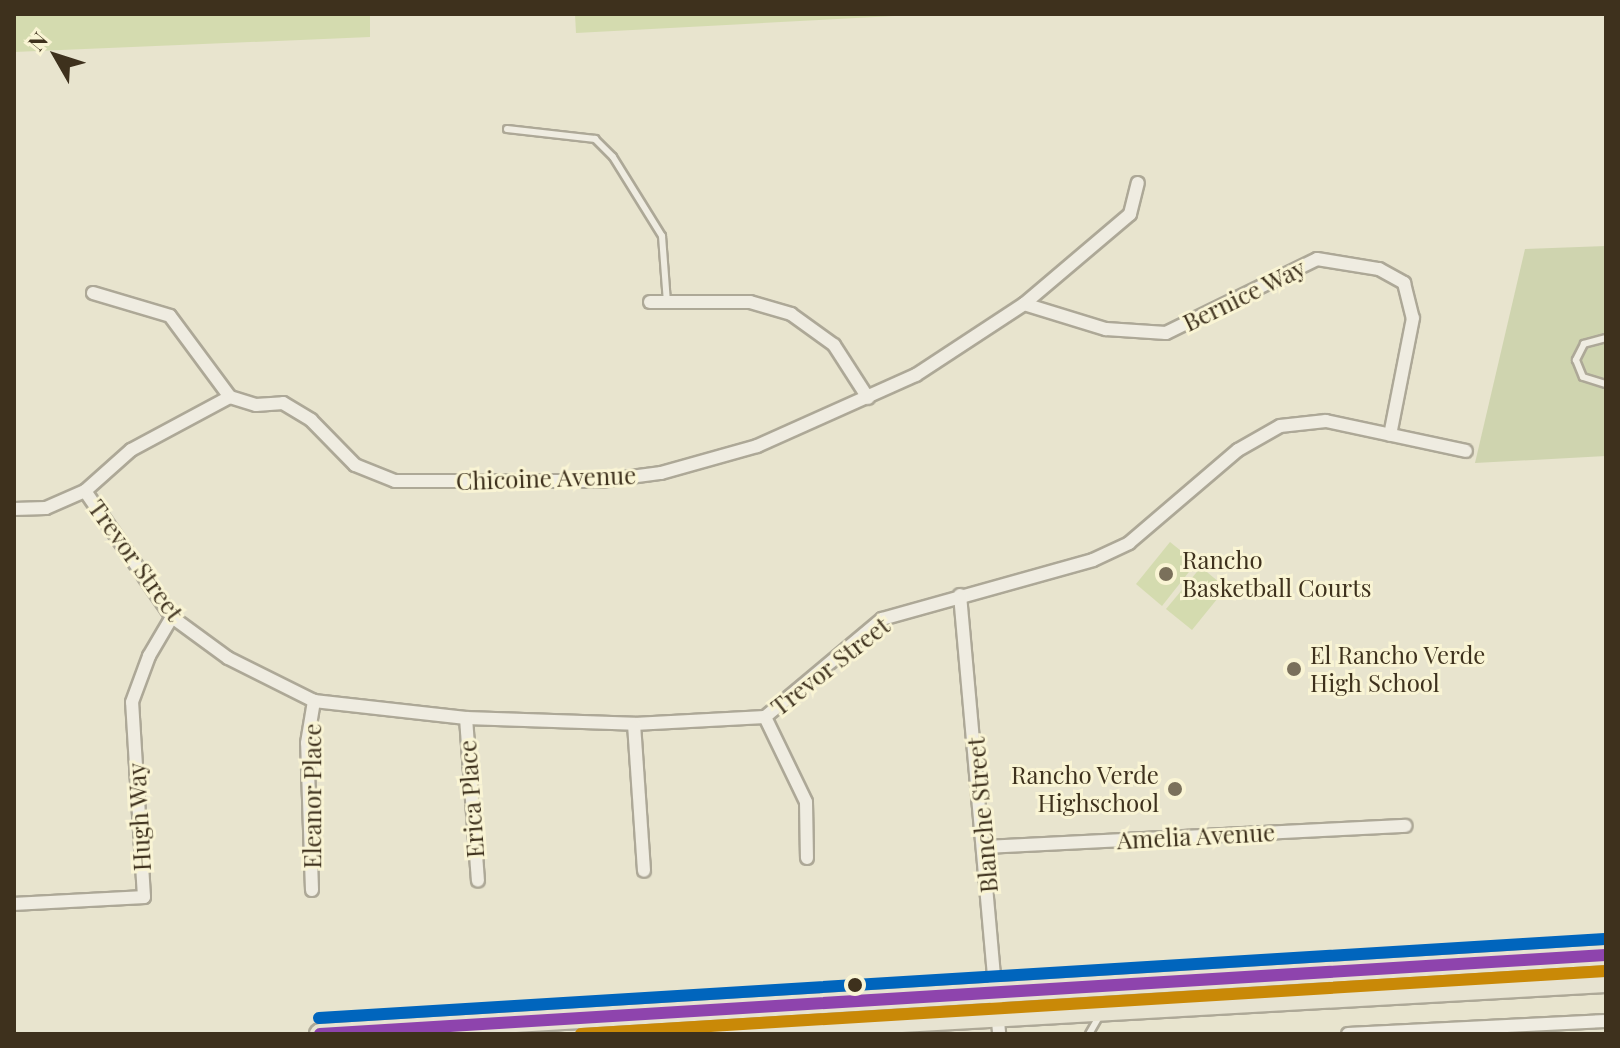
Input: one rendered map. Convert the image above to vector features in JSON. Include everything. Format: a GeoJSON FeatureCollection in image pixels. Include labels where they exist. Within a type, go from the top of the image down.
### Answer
{"type":"FeatureCollection","features":[{"type":"Feature","properties":{"kind":"main road"},"geometry":{"type":"LineString","coordinates":[[320,1034],[997,1015],[1606,955]]}},
{"type":"Feature","properties":{"kind":"main road"},"geometry":{"type":"LineString","coordinates":[[690,1034],[1606,982]]}},
{"type":"Feature","properties":{"kind":"street","name":"Chicoine Avenue"},"geometry":{"type":"LineString","coordinates":[[230,397],[256,405],[283,403],[311,420],[355,465],[395,481],[584,481],[661,473],[757,446],[916,375],[1024,304],[1130,214],[1138,183]]}},
{"type":"Feature","properties":{"kind":"street","name":"Bernice Way"},"geometry":{"type":"LineString","coordinates":[[1024,304],[1106,329],[1166,333],[1317,259],[1379,269],[1404,283],[1413,318],[1390,435]]}},
{"type":"Feature","properties":{"kind":"street"},"geometry":{"type":"LineString","coordinates":[[14,509],[46,508],[85,491],[131,450],[230,397],[170,316],[93,293]]}},
{"type":"Feature","properties":{"kind":"street"},"geometry":{"type":"LineString","coordinates":[[650,302],[750,302],[791,314],[834,345],[868,398]]}},
{"type":"Feature","properties":{"kind":"street","name":"Trevor Street"},"geometry":{"type":"LineString","coordinates":[[85,491],[172,617],[228,658],[314,701],[466,718],[634,724],[765,717],[882,619],[1093,560],[1129,543],[1238,450],[1280,426],[1326,421],[1466,451]]}},
{"type":"Feature","properties":{"kind":"street","name":"Blanche Street"},"geometry":{"type":"LineString","coordinates":[[960,595],[986,847],[997,1015]]}},
{"type":"Feature","properties":{"kind":"street","name":"Hugh Way"},"geometry":{"type":"LineString","coordinates":[[14,904],[144,897],[132,702],[149,656],[172,617]]}},
{"type":"Feature","properties":{"kind":"street","name":"Eleanor Place"},"geometry":{"type":"LineString","coordinates":[[312,890],[307,743],[314,701]]}},
{"type":"Feature","properties":{"kind":"street"},"geometry":{"type":"LineString","coordinates":[[765,717],[806,802],[807,858]]}},
{"type":"Feature","properties":{"kind":"street","name":"Erica Place"},"geometry":{"type":"LineString","coordinates":[[466,718],[478,881]]}},
{"type":"Feature","properties":{"kind":"street"},"geometry":{"type":"LineString","coordinates":[[634,724],[644,871]]}},
{"type":"Feature","properties":{"kind":"street","name":"Amelia Avenue"},"geometry":{"type":"LineString","coordinates":[[986,847],[1405,826]]}},
{"type":"Feature","properties":{"kind":"street"},"geometry":{"type":"LineString","coordinates":[[1348,1034],[1606,1021]]}},
{"type":"Feature","properties":{"kind":"lane"},"geometry":{"type":"LineString","coordinates":[[507,129],[595,139],[613,157],[662,236],[667,302]]}},
{"type":"Feature","properties":{"kind":"lane"},"geometry":{"type":"LineString","coordinates":[[1606,338],[1584,344],[1576,360],[1583,377],[1606,384]]}},
{"type":"Feature","properties":{"kind":"lane"},"geometry":{"type":"LineString","coordinates":[[1089,1034],[1105,1009]]}},
{"type":"Feature","properties":{"kind":"green space"},"geometry":{"type":"Polygon","coordinates":[[[14,14],[370,14],[370,37],[14,52],[14,14]]]}},
{"type":"Feature","properties":{"kind":"green space"},"geometry":{"type":"Polygon","coordinates":[[[575,14],[932,14],[576,33],[575,14]]]}},
{"type":"Feature","properties":{"kind":"green space"},"geometry":{"type":"Polygon","coordinates":[[[1606,246],[1606,456],[1475,463],[1525,249],[1606,246]]]}},
{"type":"Feature","properties":{"kind":"green space","name":"Rancho Basketball Courts"},"geometry":{"type":"Polygon","coordinates":[[[1170,542],[1196,563],[1162,606],[1136,584],[1170,542]]]}},
{"type":"Feature","properties":{"kind":"green space","name":"Rancho Basketball Courts"},"geometry":{"type":"Polygon","coordinates":[[[1201,567],[1226,588],[1192,630],[1166,609],[1201,567]]]}},
{"type":"Feature","properties":{"kind":"transit line"},"geometry":{"type":"LineString","coordinates":[[319,1018],[1605,939]]}},
{"type":"Feature","properties":{"kind":"transit line"},"geometry":{"type":"LineString","coordinates":[[320,1034],[1606,955]]}},
{"type":"Feature","properties":{"kind":"transit line"},"geometry":{"type":"LineString","coordinates":[[581,1034],[1606,971]]}},
{"type":"Feature","properties":{"kind":"place","name":"Rancho Basketball Courts"},"geometry":{"type":"Point","coordinates":[1166,574]}},
{"type":"Feature","properties":{"kind":"place","name":"El Rancho Verde High School"},"geometry":{"type":"Point","coordinates":[1294,669]}},
{"type":"Feature","properties":{"kind":"place","name":"Rancho Verde Highschool"},"geometry":{"type":"Point","coordinates":[1175,789]}}]}
